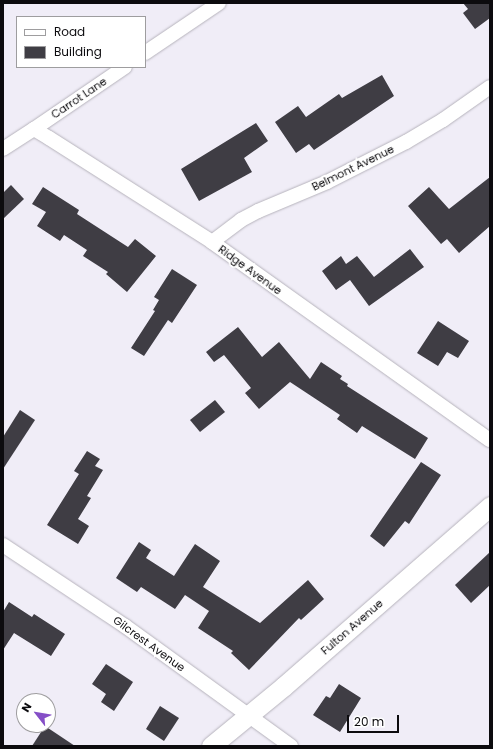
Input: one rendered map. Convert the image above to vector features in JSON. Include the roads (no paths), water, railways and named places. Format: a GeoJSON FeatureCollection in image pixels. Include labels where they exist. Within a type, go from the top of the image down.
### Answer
{"type":"FeatureCollection","features":[{"type":"Feature","properties":{"kind":"street"},"geometry":{"type":"LineString","coordinates":[[146,52],[219,3]]}},
{"type":"Feature","properties":{"kind":"street","name":"Carrot Lane"},"geometry":{"type":"LineString","coordinates":[[34,129],[124,68]]}},
{"type":"Feature","properties":{"kind":"street","name":"Belmont Avenue"},"geometry":{"type":"LineString","coordinates":[[212,242],[241,220],[258,211],[327,182],[406,142],[443,120],[490,87]]}},
{"type":"Feature","properties":{"kind":"street"},"geometry":{"type":"LineString","coordinates":[[3,149],[34,129]]}},
{"type":"Feature","properties":{"kind":"street","name":"Ridge Avenue"},"geometry":{"type":"LineString","coordinates":[[34,129],[212,242],[490,440]]}},
{"type":"Feature","properties":{"kind":"street","name":"Fulton Avenue"},"geometry":{"type":"LineString","coordinates":[[211,746],[248,716],[490,506]]}},
{"type":"Feature","properties":{"kind":"street","name":"Gilcrest Avenue"},"geometry":{"type":"LineString","coordinates":[[3,545],[118,621],[248,716],[292,746]]}}]}
